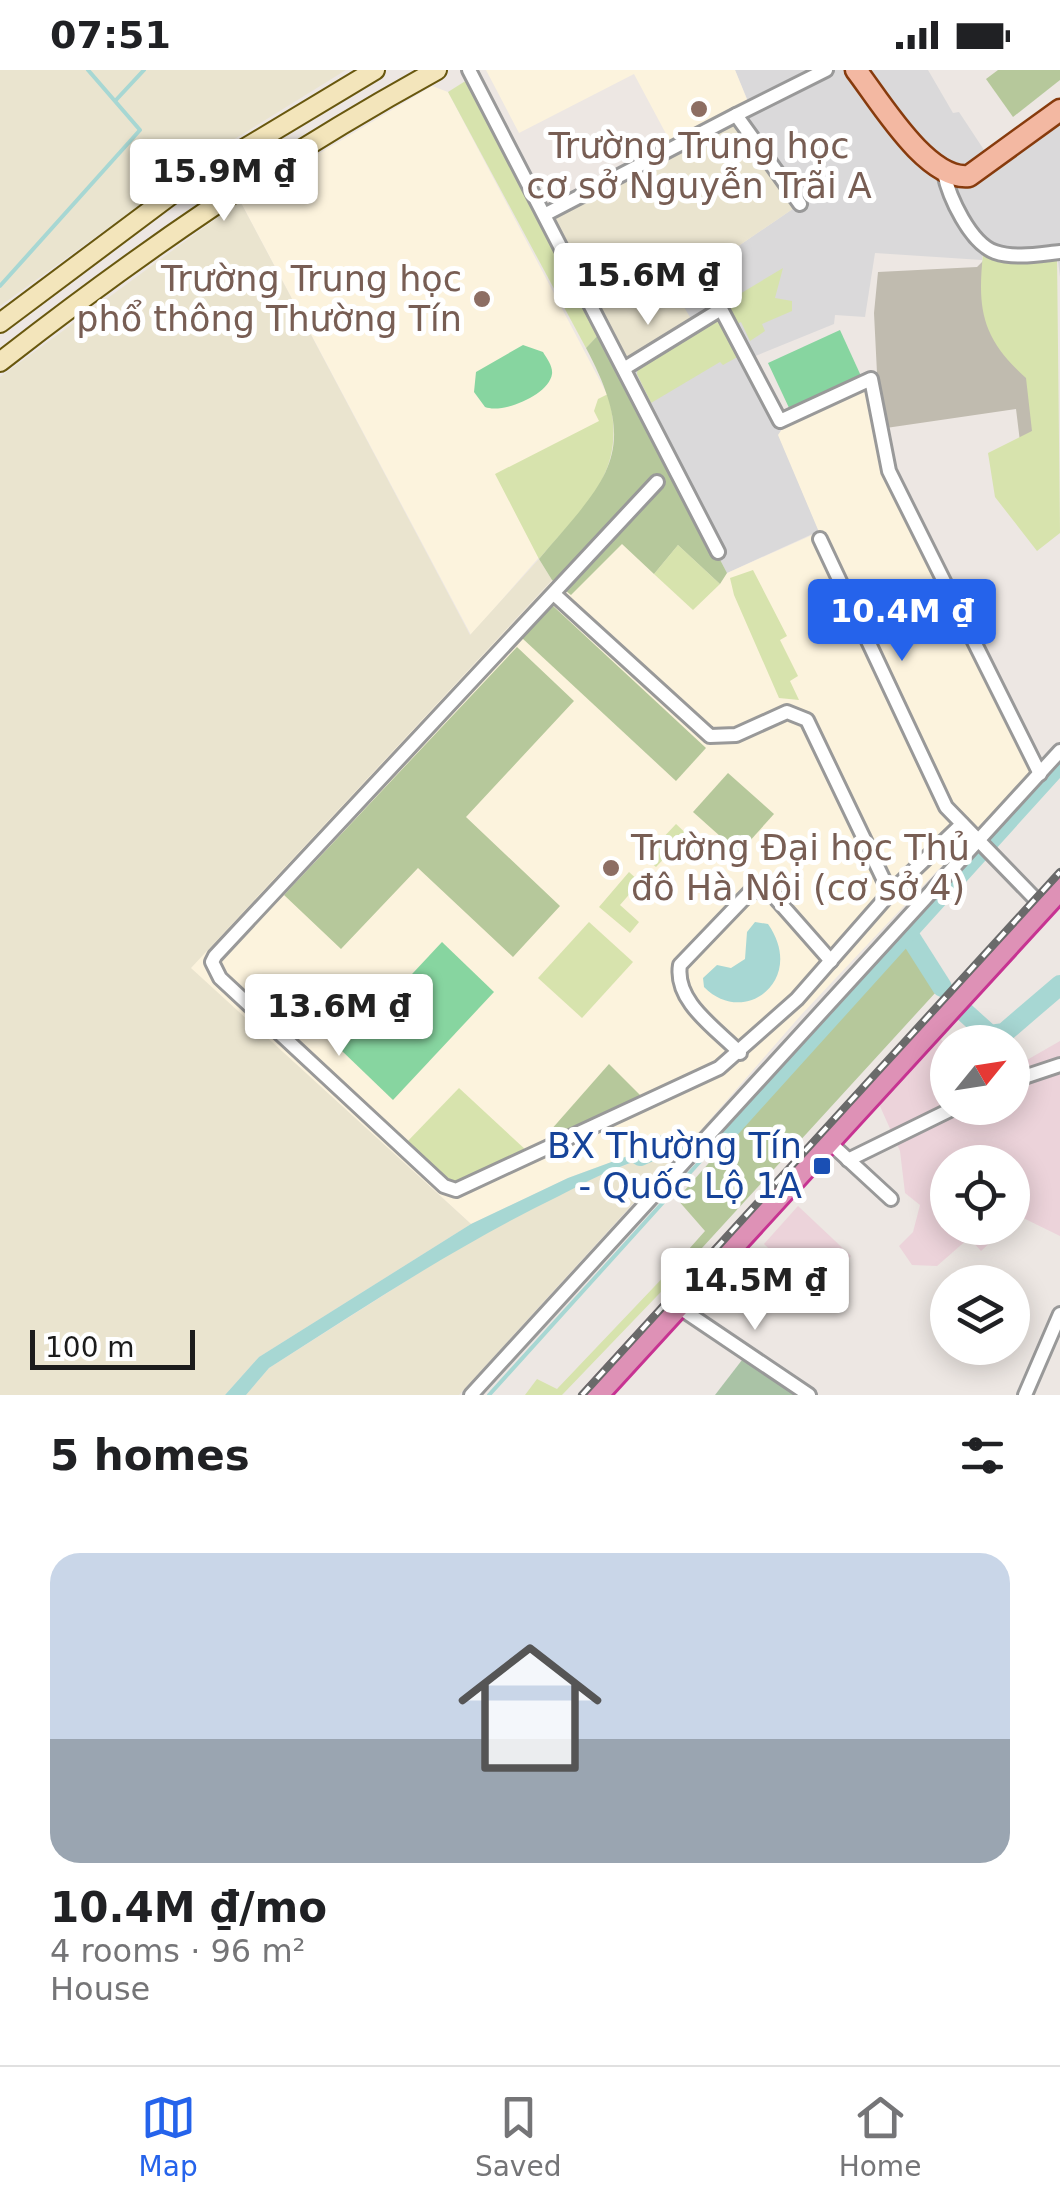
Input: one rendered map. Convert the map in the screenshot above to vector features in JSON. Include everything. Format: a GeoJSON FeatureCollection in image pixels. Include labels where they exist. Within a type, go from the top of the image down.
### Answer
{"type":"FeatureCollection","features":[{"type":"Feature","properties":{"kind":"highway"},"geometry":{"type":"LineString","coordinates":[[596,1395],[1060,888]]}},
{"type":"Feature","properties":{"kind":"main road"},"geometry":{"type":"LineString","coordinates":[[856,70],[921,152],[944,173],[969,176],[1060,110]]}},
{"type":"Feature","properties":{"kind":"street"},"geometry":{"type":"LineString","coordinates":[[0,323],[187,183],[374,70]]}},
{"type":"Feature","properties":{"kind":"street"},"geometry":{"type":"LineString","coordinates":[[0,362],[201,211],[337,126],[437,70]]}},
{"type":"Feature","properties":{"kind":"street"},"geometry":{"type":"LineString","coordinates":[[470,70],[718,552]]}},
{"type":"Feature","properties":{"kind":"street"},"geometry":{"type":"LineString","coordinates":[[546,214],[826,70]]}},
{"type":"Feature","properties":{"kind":"street"},"geometry":{"type":"LineString","coordinates":[[736,115],[800,204]]}},
{"type":"Feature","properties":{"kind":"street"},"geometry":{"type":"LineString","coordinates":[[944,173],[948,194],[984,245],[1017,256],[1060,252]]}},
{"type":"Feature","properties":{"kind":"street"},"geometry":{"type":"LineString","coordinates":[[625,368],[720,309],[780,421],[871,380],[889,471],[1040,774]]}},
{"type":"Feature","properties":{"kind":"street"},"geometry":{"type":"LineString","coordinates":[[657,482],[214,956],[214,971],[444,1186],[456,1190],[699,1081],[740,1053],[797,999],[890,893],[962,824]]}},
{"type":"Feature","properties":{"kind":"street"},"geometry":{"type":"LineString","coordinates":[[820,539],[946,807],[1043,906]]}},
{"type":"Feature","properties":{"kind":"street"},"geometry":{"type":"LineString","coordinates":[[554,594],[710,736],[736,735],[787,712],[808,720],[890,893]]}},
{"type":"Feature","properties":{"kind":"street"},"geometry":{"type":"LineString","coordinates":[[471,1395],[816,1015],[985,845],[1060,751]]}},
{"type":"Feature","properties":{"kind":"street"},"geometry":{"type":"LineString","coordinates":[[740,1053],[683,996],[678,975],[680,965],[752,890],[772,894],[830,960]]}},
{"type":"Feature","properties":{"kind":"street"},"geometry":{"type":"LineString","coordinates":[[797,999],[816,1015]]}},
{"type":"Feature","properties":{"kind":"street"},"geometry":{"type":"LineString","coordinates":[[1030,1075],[1060,1066]]}},
{"type":"Feature","properties":{"kind":"street"},"geometry":{"type":"LineString","coordinates":[[848,1160],[930,1120]]}},
{"type":"Feature","properties":{"kind":"street"},"geometry":{"type":"LineString","coordinates":[[828,1141],[891,1199]]}},
{"type":"Feature","properties":{"kind":"street"},"geometry":{"type":"LineString","coordinates":[[677,1306],[809,1395]]}},
{"type":"Feature","properties":{"kind":"street"},"geometry":{"type":"LineString","coordinates":[[1025,1395],[1060,1314]]}},
{"type":"Feature","properties":{"kind":"shaded area"},"geometry":{"type":"Polygon","coordinates":[[[0,70],[346,70],[212,153],[0,306],[0,70]]]}},
{"type":"Feature","properties":{"kind":"shaded area","name":"Trường Trung học cơ sở Nguyễn Trãi A"},"geometry":{"type":"Polygon","coordinates":[[[486,70],[735,70],[750,107],[672,145],[634,74],[519,133],[486,70]]]}},
{"type":"Feature","properties":{"kind":"shaded area"},"geometry":{"type":"Polygon","coordinates":[[[735,70],[928,70],[953,113],[959,112],[992,162],[1060,109],[1060,277],[1057,253],[1018,255],[984,246],[982,260],[875,253],[865,317],[835,315],[834,324],[753,357],[784,426],[779,436],[819,531],[727,573],[621,371],[674,290],[800,204],[738,112],[750,106],[735,70]]]}},
{"type":"Feature","properties":{"kind":"shaded area"},"geometry":{"type":"Polygon","coordinates":[[[432,86],[448,92],[609,398],[597,491],[471,635],[240,201],[432,86]]]}},
{"type":"Feature","properties":{"kind":"shaded area"},"geometry":{"type":"Polygon","coordinates":[[[743,119],[800,204],[674,290],[694,324],[621,371],[544,224],[743,119]]]}},
{"type":"Feature","properties":{"kind":"shaded area"},"geometry":{"type":"Polygon","coordinates":[[[240,201],[470,635],[539,559],[552,580],[191,968],[471,1224],[259,1357],[225,1395],[0,1395],[0,377],[240,201]]]}},
{"type":"Feature","properties":{"kind":"shaded area"},"geometry":{"type":"Polygon","coordinates":[[[989,255],[1056,366],[1022,458],[1016,409],[886,428],[877,373],[874,313],[878,272],[977,267],[989,255]]]}},
{"type":"Feature","properties":{"kind":"shaded area","name":"Trường Đại học Thủ đô Hà Nội (cơ sở 4)"},"geometry":{"type":"Polygon","coordinates":[[[861,390],[868,393],[884,476],[1033,769],[801,1015],[686,1147],[655,1146],[568,1178],[471,1224],[190,968],[661,464],[714,579],[819,532],[778,435],[784,426],[861,390]]]}},
{"type":"Feature","properties":{"kind":"shaded area"},"geometry":{"type":"Polygon","coordinates":[[[1060,1041],[1060,1236],[1030,1221],[1030,1145],[930,1145],[930,1245],[961,1245],[938,1265],[912,1265],[899,1246],[913,1232],[920,1205],[905,1193],[900,1151],[879,1104],[930,1047],[930,1125],[1030,1125],[1030,1058],[1060,1041]]]}},
{"type":"Feature","properties":{"kind":"shaded area"},"geometry":{"type":"Polygon","coordinates":[[[680,1152],[459,1395],[246,1395],[269,1368],[480,1234],[598,1176],[653,1154],[680,1152]]]}},
{"type":"Feature","properties":{"kind":"shaded area"},"geometry":{"type":"Polygon","coordinates":[[[798,1206],[851,1256],[816,1292],[764,1244],[798,1206]]]}},
{"type":"Feature","properties":{"kind":"green space"},"geometry":{"type":"Polygon","coordinates":[[[998,70],[1060,70],[1060,80],[1013,117],[986,79],[998,70]]]}},
{"type":"Feature","properties":{"kind":"green space"},"geometry":{"type":"Polygon","coordinates":[[[467,80],[601,332],[586,348],[448,92],[467,80]]]}},
{"type":"Feature","properties":{"kind":"green space"},"geometry":{"type":"Polygon","coordinates":[[[984,245],[995,252],[1057,253],[1060,533],[1037,551],[995,497],[988,453],[1032,431],[1026,378],[999,348],[985,319],[981,286],[984,245]]]}},
{"type":"Feature","properties":{"kind":"green space"},"geometry":{"type":"Polygon","coordinates":[[[783,268],[775,298],[792,301],[792,311],[762,324],[765,331],[750,341],[741,322],[733,326],[723,304],[783,268]]]}},
{"type":"Feature","properties":{"kind":"green space"},"geometry":{"type":"Polygon","coordinates":[[[710,321],[723,323],[741,355],[723,365],[720,362],[651,403],[637,374],[638,363],[710,321]]]}},
{"type":"Feature","properties":{"kind":"green space"},"geometry":{"type":"Polygon","coordinates":[[[840,330],[861,376],[790,410],[768,363],[840,330]]]}},
{"type":"Feature","properties":{"kind":"green space"},"geometry":{"type":"Polygon","coordinates":[[[601,332],[727,573],[720,584],[678,545],[654,574],[622,544],[571,595],[552,580],[539,559],[583,507],[609,462],[614,440],[612,414],[586,348],[601,332]]]}},
{"type":"Feature","properties":{"kind":"green space"},"geometry":{"type":"Polygon","coordinates":[[[523,345],[543,352],[552,368],[549,382],[524,401],[503,408],[485,407],[474,392],[476,372],[523,345]]]}},
{"type":"Feature","properties":{"kind":"green space"},"geometry":{"type":"Polygon","coordinates":[[[608,394],[613,445],[608,466],[587,503],[539,559],[495,474],[599,421],[594,411],[598,399],[608,394]]]}},
{"type":"Feature","properties":{"kind":"green space"},"geometry":{"type":"Polygon","coordinates":[[[678,545],[720,584],[693,610],[654,574],[678,545]]]}},
{"type":"Feature","properties":{"kind":"green space"},"geometry":{"type":"Polygon","coordinates":[[[753,570],[787,636],[780,640],[798,676],[790,681],[799,700],[779,698],[734,595],[730,578],[753,570]]]}},
{"type":"Feature","properties":{"kind":"green space"},"geometry":{"type":"Polygon","coordinates":[[[552,605],[706,748],[676,781],[522,638],[552,605]]]}},
{"type":"Feature","properties":{"kind":"green space"},"geometry":{"type":"Polygon","coordinates":[[[517,647],[574,701],[466,817],[560,906],[513,957],[418,868],[341,949],[284,895],[517,647]]]}},
{"type":"Feature","properties":{"kind":"green space"},"geometry":{"type":"Polygon","coordinates":[[[728,773],[774,814],[739,853],[693,812],[728,773]]]}},
{"type":"Feature","properties":{"kind":"green space"},"geometry":{"type":"Polygon","coordinates":[[[676,824],[706,852],[696,863],[677,845],[656,867],[645,857],[676,824]]]}},
{"type":"Feature","properties":{"kind":"green space"},"geometry":{"type":"Polygon","coordinates":[[[629,872],[640,882],[620,905],[639,922],[630,933],[599,907],[629,872]]]}},
{"type":"Feature","properties":{"kind":"green space"},"geometry":{"type":"Polygon","coordinates":[[[589,922],[633,962],[582,1018],[538,978],[589,922]]]}},
{"type":"Feature","properties":{"kind":"green space"},"geometry":{"type":"Polygon","coordinates":[[[442,942],[494,992],[393,1100],[341,1050],[442,942]]]}},
{"type":"Feature","properties":{"kind":"green space"},"geometry":{"type":"Polygon","coordinates":[[[904,942],[947,980],[680,1272],[673,1267],[705,1231],[677,1199],[904,942]]]}},
{"type":"Feature","properties":{"kind":"green space"},"geometry":{"type":"Polygon","coordinates":[[[609,1064],[643,1098],[552,1135],[550,1131],[609,1064]]]}},
{"type":"Feature","properties":{"kind":"green space"},"geometry":{"type":"Polygon","coordinates":[[[459,1088],[527,1151],[448,1186],[405,1144],[459,1088]]]}},
{"type":"Feature","properties":{"kind":"green space"},"geometry":{"type":"Polygon","coordinates":[[[673,1267],[680,1272],[562,1395],[525,1395],[537,1379],[557,1389],[673,1267]]]}},
{"type":"Feature","properties":{"kind":"green space"},"geometry":{"type":"Polygon","coordinates":[[[742,1360],[796,1395],[715,1395],[742,1360]]]}},
{"type":"Feature","properties":{"kind":"water"},"geometry":{"type":"Polygon","coordinates":[[[755,922],[768,924],[778,944],[780,963],[775,979],[766,992],[752,1000],[720,998],[704,987],[703,978],[717,965],[731,968],[745,959],[747,932],[755,922]]]}},
{"type":"Feature","properties":{"kind":"water"},"geometry":{"type":"Polygon","coordinates":[[[655,1146],[686,1147],[680,1152],[648,1157],[618,1168],[521,1215],[269,1368],[246,1395],[225,1395],[259,1357],[471,1224],[568,1178],[655,1146]]]}},
{"type":"Feature","properties":{"kind":"waterway"},"geometry":{"type":"LineString","coordinates":[[0,286],[140,130],[88,70]]}},
{"type":"Feature","properties":{"kind":"waterway"},"geometry":{"type":"LineString","coordinates":[[116,100],[144,70]]}},
{"type":"Feature","properties":{"kind":"waterway"},"geometry":{"type":"LineString","coordinates":[[640,1156],[669,1143],[714,1146],[1060,763]]}},
{"type":"Feature","properties":{"kind":"waterway"},"geometry":{"type":"LineString","coordinates":[[907,932],[942,987]]}},
{"type":"Feature","properties":{"kind":"waterway"},"geometry":{"type":"LineString","coordinates":[[950,999],[990,1035],[1004,1033],[1060,985]]}},
{"type":"Feature","properties":{"kind":"waterway"},"geometry":{"type":"LineString","coordinates":[[489,1395],[714,1146]]}},
{"type":"Feature","properties":{"kind":"railway"},"geometry":{"type":"LineString","coordinates":[[582,1395],[1060,872]]}},
{"type":"Feature","properties":{"kind":"place","name":"Trường Trung học cơ sở Nguyễn Trãi A"},"geometry":{"type":"Point","coordinates":[699,109]}},
{"type":"Feature","properties":{"kind":"place","name":"Trường Trung học phổ thông Thường Tín"},"geometry":{"type":"Point","coordinates":[482,299]}},
{"type":"Feature","properties":{"kind":"place","name":"Trường Đại học Thủ đô Hà Nội (cơ sở 4)"},"geometry":{"type":"Point","coordinates":[611,868]}},
{"type":"Feature","properties":{"kind":"place","name":"BX Thường Tín - Quốc Lộ 1A"},"geometry":{"type":"Point","coordinates":[822,1166]}}]}
